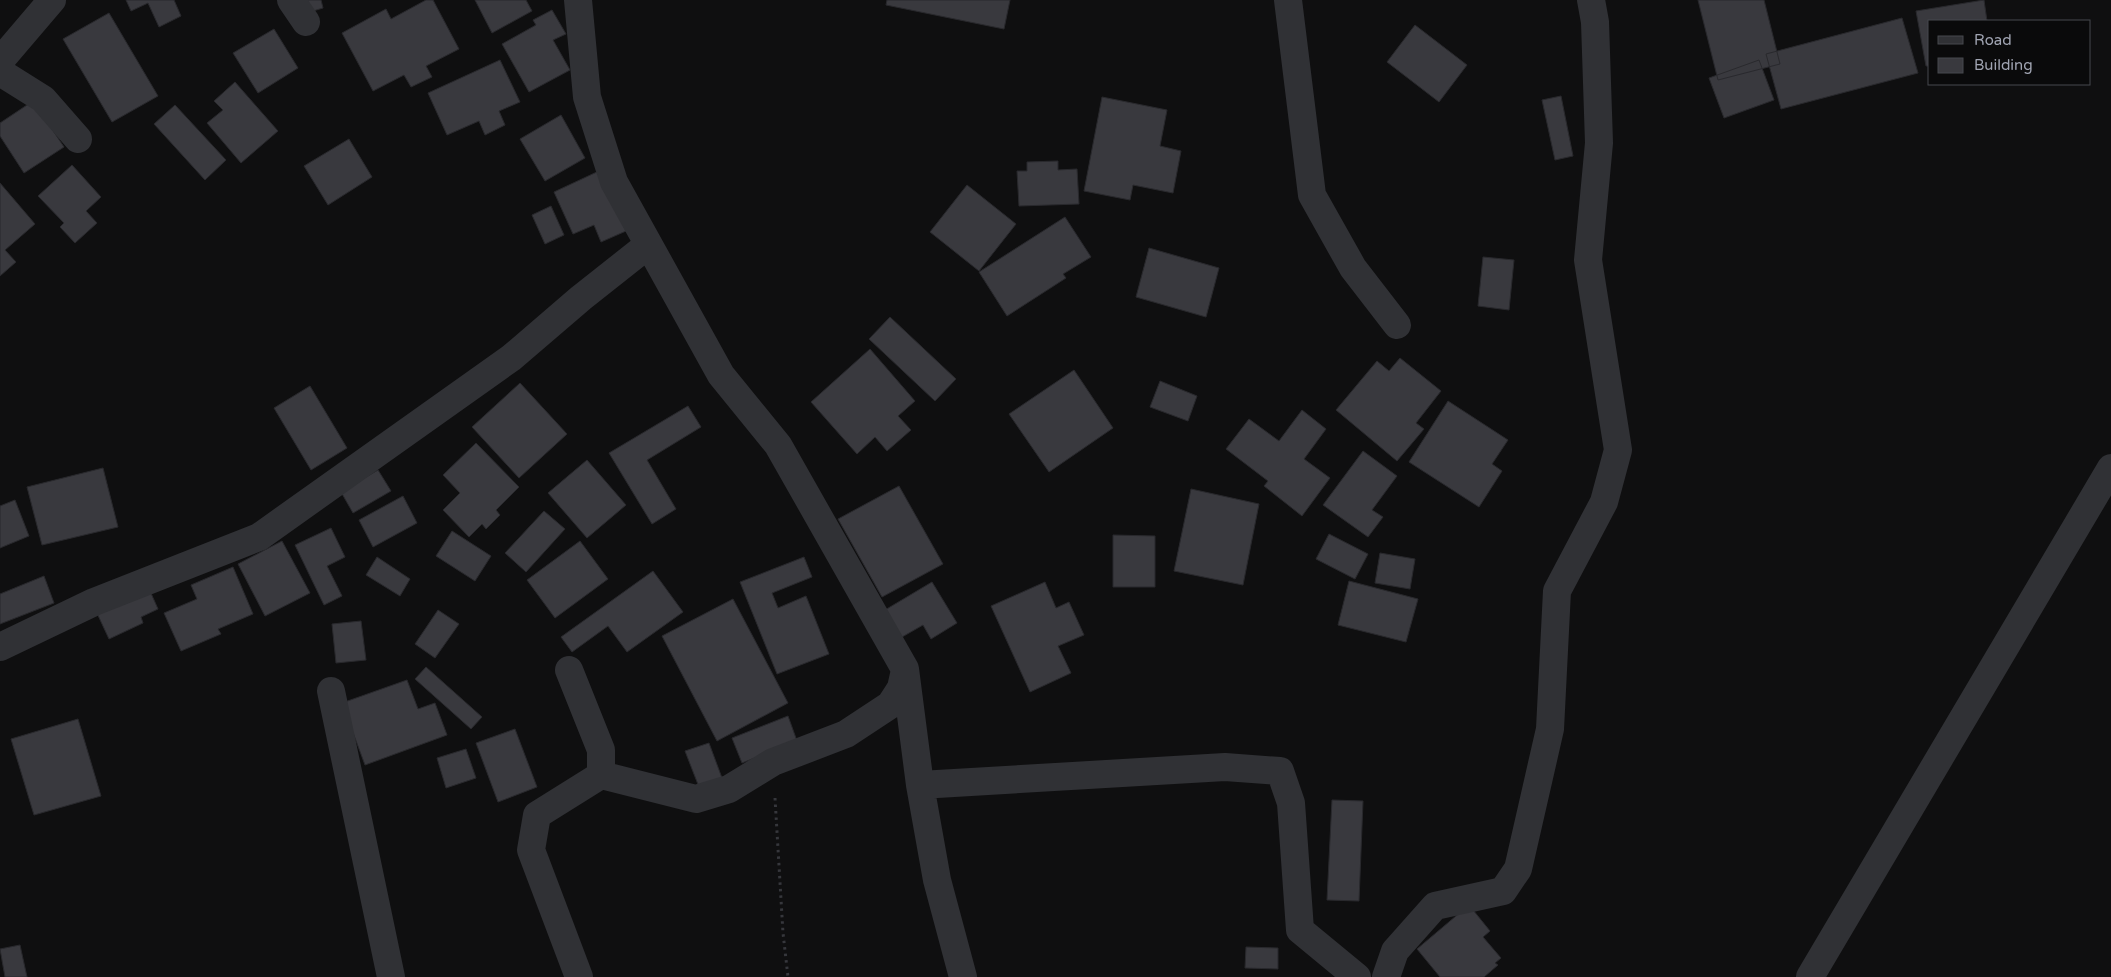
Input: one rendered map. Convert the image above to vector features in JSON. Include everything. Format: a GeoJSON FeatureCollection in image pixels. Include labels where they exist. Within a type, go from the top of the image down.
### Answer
{"type":"FeatureCollection","features":[{"type":"Feature","properties":{"kind":"street"},"geometry":{"type":"LineString","coordinates":[[0,61],[52,0]]}},
{"type":"Feature","properties":{"kind":"street"},"geometry":{"type":"LineString","coordinates":[[291,0],[306,22]]}},
{"type":"Feature","properties":{"kind":"street"},"geometry":{"type":"LineString","coordinates":[[578,0],[587,98],[614,182],[721,375],[778,445],[905,669],[920,785],[937,880],[963,977]]}},
{"type":"Feature","properties":{"kind":"street"},"geometry":{"type":"LineString","coordinates":[[1288,0],[1312,195],[1353,268],[1397,325]]}},
{"type":"Feature","properties":{"kind":"street"},"geometry":{"type":"LineString","coordinates":[[1386,977],[1395,951],[1435,906],[1503,891],[1518,869],[1550,729],[1557,591],[1604,502],[1618,450],[1588,260],[1600,143],[1595,22],[1591,0]]}},
{"type":"Feature","properties":{"kind":"street"},"geometry":{"type":"LineString","coordinates":[[0,72],[43,99],[78,139]]}},
{"type":"Feature","properties":{"kind":"street"},"geometry":{"type":"LineString","coordinates":[[0,648],[94,602],[259,537],[511,358],[581,298],[648,245]]}},
{"type":"Feature","properties":{"kind":"street"},"geometry":{"type":"LineString","coordinates":[[1810,977],[2111,468]]}},
{"type":"Feature","properties":{"kind":"street"},"geometry":{"type":"LineString","coordinates":[[579,977],[532,850],[537,815],[601,775],[696,799],[729,789],[773,762],[846,734],[890,704],[901,688],[905,669]]}},
{"type":"Feature","properties":{"kind":"street"},"geometry":{"type":"LineString","coordinates":[[570,670],[601,750],[601,775]]}},
{"type":"Feature","properties":{"kind":"street"},"geometry":{"type":"LineString","coordinates":[[331,691],[391,977]]}},
{"type":"Feature","properties":{"kind":"street"},"geometry":{"type":"LineString","coordinates":[[920,785],[1225,767],[1280,771],[1292,803],[1300,930],[1357,977]]}},
{"type":"Feature","properties":{"kind":"path"},"geometry":{"type":"LineString","coordinates":[[773,762],[783,933],[788,977]]}},
{"type":"Feature","properties":{"kind":"building"},"geometry":{"type":"Polygon","coordinates":[[[126,0],[174,0],[181,16],[159,27],[148,3],[131,11],[126,0]]]}},
{"type":"Feature","properties":{"kind":"building"},"geometry":{"type":"Polygon","coordinates":[[[298,0],[321,0],[323,8],[303,14],[298,0]]]}},
{"type":"Feature","properties":{"kind":"building"},"geometry":{"type":"Polygon","coordinates":[[[426,0],[433,0],[459,49],[426,66],[432,77],[411,87],[404,75],[373,91],[342,33],[386,9],[391,19],[426,0]]]}},
{"type":"Feature","properties":{"kind":"building"},"geometry":{"type":"Polygon","coordinates":[[[475,0],[526,0],[532,11],[492,33],[475,0]]]}},
{"type":"Feature","properties":{"kind":"building"},"geometry":{"type":"Polygon","coordinates":[[[887,0],[1010,0],[1004,29],[886,5],[887,0]]]}},
{"type":"Feature","properties":{"kind":"building"},"geometry":{"type":"Polygon","coordinates":[[[1698,0],[1764,0],[1780,64],[1718,80],[1698,0]]]}},
{"type":"Feature","properties":{"kind":"building"},"geometry":{"type":"Polygon","coordinates":[[[1984,0],[1987,20],[1928,20],[1928,66],[1926,66],[1916,11],[1984,0]]]}},
{"type":"Feature","properties":{"kind":"building"},"geometry":{"type":"Polygon","coordinates":[[[552,10],[566,34],[553,40],[570,70],[529,92],[502,44],[536,25],[533,20],[552,10]]]}},
{"type":"Feature","properties":{"kind":"building"},"geometry":{"type":"Polygon","coordinates":[[[109,13],[158,96],[112,122],[63,39],[109,13]]]}},
{"type":"Feature","properties":{"kind":"building"},"geometry":{"type":"Polygon","coordinates":[[[1902,18],[1918,73],[1781,109],[1766,54],[1902,18]]]}},
{"type":"Feature","properties":{"kind":"building"},"geometry":{"type":"Polygon","coordinates":[[[1415,25],[1467,65],[1439,102],[1387,62],[1415,25]]]}},
{"type":"Feature","properties":{"kind":"building"},"geometry":{"type":"Polygon","coordinates":[[[274,29],[298,68],[258,93],[233,53],[274,29]]]}},
{"type":"Feature","properties":{"kind":"building"},"geometry":{"type":"Polygon","coordinates":[[[500,60],[520,102],[499,111],[505,125],[485,135],[479,121],[447,135],[428,93],[500,60]]]}},
{"type":"Feature","properties":{"kind":"building"},"geometry":{"type":"Polygon","coordinates":[[[1759,60],[1774,100],[1724,118],[1709,78],[1759,60]]]}},
{"type":"Feature","properties":{"kind":"building"},"geometry":{"type":"Polygon","coordinates":[[[235,82],[278,131],[241,163],[207,123],[223,110],[214,101],[235,82]]]}},
{"type":"Feature","properties":{"kind":"building"},"geometry":{"type":"Polygon","coordinates":[[[1561,96],[1573,156],[1555,160],[1542,100],[1561,96]]]}},
{"type":"Feature","properties":{"kind":"building"},"geometry":{"type":"Polygon","coordinates":[[[1102,97],[1167,110],[1160,146],[1181,151],[1173,193],[1133,185],[1130,200],[1084,191],[1102,97]]]}},
{"type":"Feature","properties":{"kind":"building"},"geometry":{"type":"Polygon","coordinates":[[[33,101],[64,147],[24,173],[0,136],[0,123],[33,101]]]}},
{"type":"Feature","properties":{"kind":"building"},"geometry":{"type":"Polygon","coordinates":[[[175,105],[226,160],[205,180],[154,124],[175,105]]]}},
{"type":"Feature","properties":{"kind":"building"},"geometry":{"type":"Polygon","coordinates":[[[561,115],[585,158],[545,181],[520,139],[561,115]]]}},
{"type":"Feature","properties":{"kind":"building"},"geometry":{"type":"Polygon","coordinates":[[[349,139],[372,177],[328,205],[304,166],[349,139]]]}},
{"type":"Feature","properties":{"kind":"building"},"geometry":{"type":"Polygon","coordinates":[[[1058,161],[1058,170],[1077,169],[1079,204],[1019,206],[1017,171],[1027,171],[1027,162],[1058,161]]]}},
{"type":"Feature","properties":{"kind":"building"},"geometry":{"type":"Polygon","coordinates":[[[72,165],[101,197],[86,211],[97,223],[75,243],[60,227],[64,223],[38,196],[72,165]]]}},
{"type":"Feature","properties":{"kind":"building"},"geometry":{"type":"Polygon","coordinates":[[[599,171],[626,231],[601,242],[594,225],[573,234],[554,192],[599,171]]]}},
{"type":"Feature","properties":{"kind":"building"},"geometry":{"type":"Polygon","coordinates":[[[0,183],[35,224],[5,250],[16,262],[0,276],[0,183]]]}},
{"type":"Feature","properties":{"kind":"building"},"geometry":{"type":"Polygon","coordinates":[[[967,185],[1016,224],[979,271],[930,232],[967,185]]]}},
{"type":"Feature","properties":{"kind":"building"},"geometry":{"type":"Polygon","coordinates":[[[551,206],[564,235],[545,244],[532,215],[551,206]]]}},
{"type":"Feature","properties":{"kind":"building"},"geometry":{"type":"Polygon","coordinates":[[[1065,217],[1091,257],[1063,274],[1066,278],[1007,316],[979,272],[1065,217]]]}},
{"type":"Feature","properties":{"kind":"building"},"geometry":{"type":"Polygon","coordinates":[[[1149,248],[1219,268],[1206,317],[1136,297],[1149,248]]]}},
{"type":"Feature","properties":{"kind":"building"},"geometry":{"type":"Polygon","coordinates":[[[1483,257],[1514,260],[1509,310],[1478,306],[1483,257]]]}},
{"type":"Feature","properties":{"kind":"building"},"geometry":{"type":"Polygon","coordinates":[[[890,317],[956,379],[935,401],[869,339],[890,317]]]}},
{"type":"Feature","properties":{"kind":"building"},"geometry":{"type":"Polygon","coordinates":[[[870,349],[915,401],[898,416],[911,430],[887,451],[875,437],[857,454],[811,402],[870,349]]]}},
{"type":"Feature","properties":{"kind":"building"},"geometry":{"type":"Polygon","coordinates":[[[1400,358],[1441,391],[1416,423],[1424,429],[1397,461],[1336,410],[1377,361],[1389,371],[1400,358]]]}},
{"type":"Feature","properties":{"kind":"building"},"geometry":{"type":"Polygon","coordinates":[[[1074,370],[1113,428],[1049,472],[1009,414],[1074,370]]]}},
{"type":"Feature","properties":{"kind":"building"},"geometry":{"type":"Polygon","coordinates":[[[1160,381],[1197,396],[1188,421],[1150,407],[1160,381]]]}},
{"type":"Feature","properties":{"kind":"building"},"geometry":{"type":"Polygon","coordinates":[[[520,383],[567,434],[519,478],[472,427],[520,383]]]}},
{"type":"Feature","properties":{"kind":"building"},"geometry":{"type":"Polygon","coordinates":[[[310,386],[347,448],[311,470],[274,408],[310,386]]]}},
{"type":"Feature","properties":{"kind":"building"},"geometry":{"type":"Polygon","coordinates":[[[1448,401],[1508,440],[1492,464],[1502,471],[1479,507],[1409,462],[1448,401]]]}},
{"type":"Feature","properties":{"kind":"building"},"geometry":{"type":"Polygon","coordinates":[[[688,406],[701,427],[647,460],[676,509],[652,524],[609,453],[688,406]]]}},
{"type":"Feature","properties":{"kind":"building"},"geometry":{"type":"Polygon","coordinates":[[[1302,410],[1326,429],[1304,459],[1330,478],[1302,516],[1264,486],[1268,481],[1226,449],[1249,419],[1279,441],[1302,410]]]}},
{"type":"Feature","properties":{"kind":"building"},"geometry":{"type":"Polygon","coordinates":[[[476,443],[519,487],[496,510],[500,515],[486,529],[482,524],[469,537],[443,510],[460,493],[443,475],[476,443]]]}},
{"type":"Feature","properties":{"kind":"building"},"geometry":{"type":"Polygon","coordinates":[[[1363,451],[1397,476],[1372,510],[1383,517],[1368,537],[1323,505],[1363,451]]]}},
{"type":"Feature","properties":{"kind":"building"},"geometry":{"type":"Polygon","coordinates":[[[587,460],[626,505],[587,538],[548,493],[587,460]]]}},
{"type":"Feature","properties":{"kind":"building"},"geometry":{"type":"Polygon","coordinates":[[[103,468],[118,527],[42,545],[27,487],[103,468]]]}},
{"type":"Feature","properties":{"kind":"building"},"geometry":{"type":"Polygon","coordinates":[[[378,470],[391,491],[353,513],[341,492],[378,470]]]}},
{"type":"Feature","properties":{"kind":"building"},"geometry":{"type":"Polygon","coordinates":[[[899,486],[943,564],[882,597],[838,519],[899,486]]]}},
{"type":"Feature","properties":{"kind":"building"},"geometry":{"type":"Polygon","coordinates":[[[1191,489],[1259,504],[1243,585],[1174,571],[1191,489]]]}},
{"type":"Feature","properties":{"kind":"building"},"geometry":{"type":"Polygon","coordinates":[[[403,496],[417,523],[373,547],[359,520],[403,496]]]}},
{"type":"Feature","properties":{"kind":"building"},"geometry":{"type":"Polygon","coordinates":[[[15,500],[29,536],[0,548],[0,506],[15,500]]]}},
{"type":"Feature","properties":{"kind":"building"},"geometry":{"type":"Polygon","coordinates":[[[544,511],[565,529],[526,572],[505,553],[544,511]]]}},
{"type":"Feature","properties":{"kind":"building"},"geometry":{"type":"Polygon","coordinates":[[[331,528],[345,557],[327,566],[342,596],[324,605],[295,545],[331,528]]]}},
{"type":"Feature","properties":{"kind":"building"},"geometry":{"type":"Polygon","coordinates":[[[452,531],[491,556],[475,581],[436,556],[452,531]]]}},
{"type":"Feature","properties":{"kind":"building"},"geometry":{"type":"Polygon","coordinates":[[[1329,534],[1368,554],[1355,579],[1316,559],[1329,534]]]}},
{"type":"Feature","properties":{"kind":"building"},"geometry":{"type":"Polygon","coordinates":[[[1113,535],[1155,536],[1155,587],[1113,587],[1113,535]]]}},
{"type":"Feature","properties":{"kind":"building"},"geometry":{"type":"Polygon","coordinates":[[[282,541],[310,593],[265,616],[238,564],[282,541]]]}},
{"type":"Feature","properties":{"kind":"building"},"geometry":{"type":"Polygon","coordinates":[[[580,541],[608,579],[555,618],[527,580],[580,541]]]}},
{"type":"Feature","properties":{"kind":"building"},"geometry":{"type":"Polygon","coordinates":[[[1380,553],[1415,559],[1410,589],[1375,583],[1380,553]]]}},
{"type":"Feature","properties":{"kind":"building"},"geometry":{"type":"Polygon","coordinates":[[[377,557],[410,579],[400,596],[366,575],[377,557]]]}},
{"type":"Feature","properties":{"kind":"building"},"geometry":{"type":"Polygon","coordinates":[[[804,557],[812,577],[772,593],[778,608],[806,596],[829,654],[777,674],[740,582],[804,557]]]}},
{"type":"Feature","properties":{"kind":"building"},"geometry":{"type":"Polygon","coordinates":[[[233,567],[253,614],[218,629],[221,634],[181,651],[164,613],[197,599],[191,585],[233,567]]]}},
{"type":"Feature","properties":{"kind":"building"},"geometry":{"type":"Polygon","coordinates":[[[653,571],[683,612],[627,652],[608,626],[572,652],[561,637],[653,571]]]}},
{"type":"Feature","properties":{"kind":"building"},"geometry":{"type":"Polygon","coordinates":[[[44,576],[54,603],[0,624],[0,594],[44,576]]]}},
{"type":"Feature","properties":{"kind":"building"},"geometry":{"type":"Polygon","coordinates":[[[1349,581],[1418,599],[1406,642],[1338,625],[1349,581]]]}},
{"type":"Feature","properties":{"kind":"building"},"geometry":{"type":"Polygon","coordinates":[[[932,582],[957,623],[931,639],[923,625],[902,637],[885,610],[932,582]]]}},
{"type":"Feature","properties":{"kind":"building"},"geometry":{"type":"Polygon","coordinates":[[[1045,582],[1056,608],[1069,602],[1084,635],[1058,646],[1071,673],[1030,692],[991,606],[1045,582]]]}},
{"type":"Feature","properties":{"kind":"building"},"geometry":{"type":"Polygon","coordinates":[[[150,591],[158,609],[141,617],[143,623],[109,639],[96,611],[150,591]]]}},
{"type":"Feature","properties":{"kind":"building"},"geometry":{"type":"Polygon","coordinates":[[[733,599],[788,703],[717,741],[662,636],[733,599]]]}},
{"type":"Feature","properties":{"kind":"building"},"geometry":{"type":"Polygon","coordinates":[[[438,610],[459,624],[435,658],[415,644],[438,610]]]}},
{"type":"Feature","properties":{"kind":"building"},"geometry":{"type":"Polygon","coordinates":[[[361,621],[366,660],[336,663],[332,624],[361,621]]]}},
{"type":"Feature","properties":{"kind":"building"},"geometry":{"type":"Polygon","coordinates":[[[426,667],[482,717],[471,729],[415,679],[426,667]]]}},
{"type":"Feature","properties":{"kind":"building"},"geometry":{"type":"Polygon","coordinates":[[[407,680],[418,709],[435,703],[447,735],[365,765],[342,703],[407,680]]]}},
{"type":"Feature","properties":{"kind":"building"},"geometry":{"type":"Polygon","coordinates":[[[788,716],[797,741],[742,763],[732,738],[788,716]]]}},
{"type":"Feature","properties":{"kind":"building"},"geometry":{"type":"Polygon","coordinates":[[[78,719],[101,796],[34,815],[11,739],[78,719]]]}},
{"type":"Feature","properties":{"kind":"building"},"geometry":{"type":"Polygon","coordinates":[[[515,729],[537,787],[498,802],[476,743],[515,729]]]}},
{"type":"Feature","properties":{"kind":"building"},"geometry":{"type":"Polygon","coordinates":[[[709,743],[722,778],[699,787],[685,751],[709,743]]]}},
{"type":"Feature","properties":{"kind":"building"},"geometry":{"type":"Polygon","coordinates":[[[466,749],[476,778],[446,788],[437,758],[466,749]]]}},
{"type":"Feature","properties":{"kind":"building"},"geometry":{"type":"Polygon","coordinates":[[[1332,800],[1363,801],[1359,901],[1327,900],[1332,800]]]}},
{"type":"Feature","properties":{"kind":"building"},"geometry":{"type":"Polygon","coordinates":[[[1469,905],[1490,931],[1483,937],[1501,958],[1495,963],[1498,965],[1484,977],[1440,977],[1417,949],[1469,905]]]}},
{"type":"Feature","properties":{"kind":"building"},"geometry":{"type":"Polygon","coordinates":[[[20,945],[27,977],[5,977],[0,949],[20,945]]]}},
{"type":"Feature","properties":{"kind":"building"},"geometry":{"type":"Polygon","coordinates":[[[1246,947],[1278,948],[1278,969],[1245,968],[1246,947]]]}}]}
